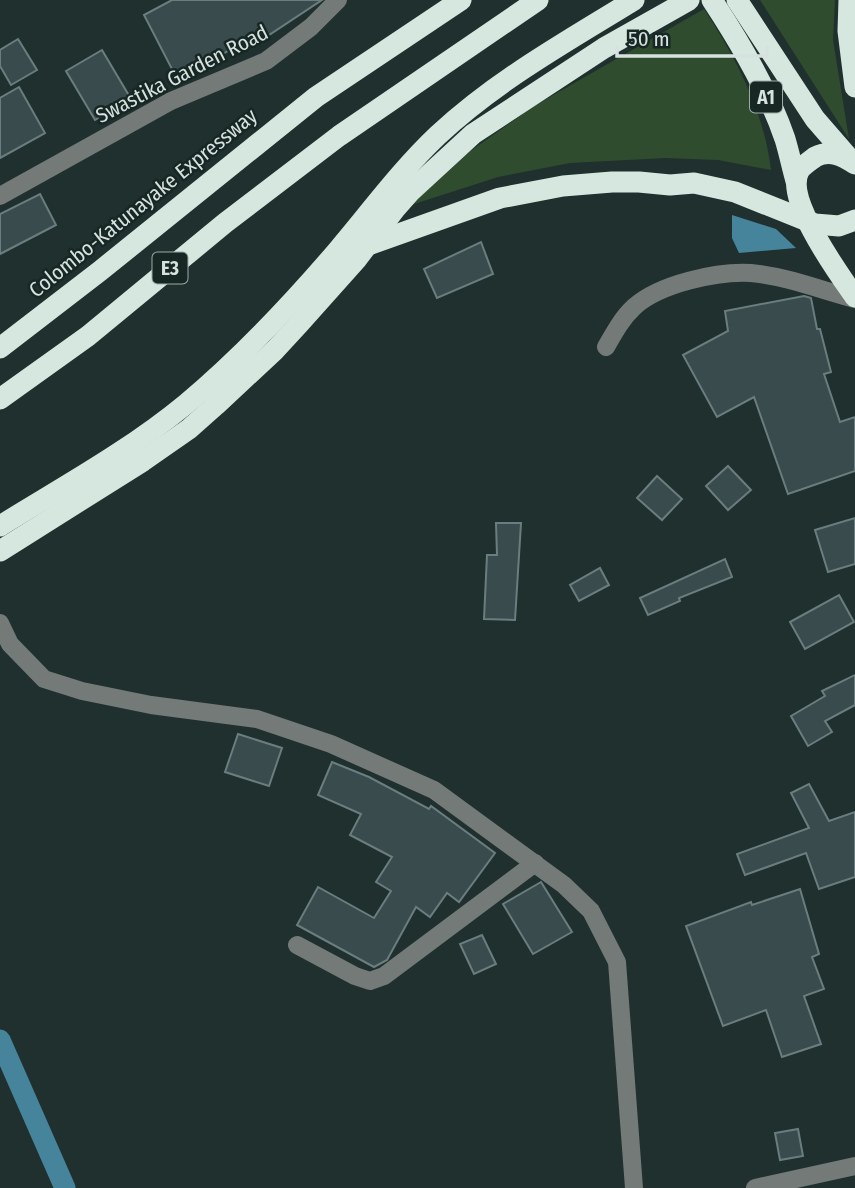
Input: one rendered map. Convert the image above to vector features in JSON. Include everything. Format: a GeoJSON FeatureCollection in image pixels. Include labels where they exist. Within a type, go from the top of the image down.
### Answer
{"type":"FeatureCollection","features":[{"type":"Feature","properties":{"kind":"highway","name":"Colombo-Katunayake Expressway"},"geometry":{"type":"LineString","coordinates":[[0,348],[316,97],[461,0]]}},
{"type":"Feature","properties":{"kind":"highway","name":"E3"},"geometry":{"type":"LineString","coordinates":[[0,399],[88,336],[225,223],[339,136],[538,0]]}},
{"type":"Feature","properties":{"kind":"highway"},"geometry":{"type":"LineString","coordinates":[[0,526],[105,461],[185,405],[270,324],[413,160],[466,109],[517,71],[634,0]]}},
{"type":"Feature","properties":{"kind":"highway"},"geometry":{"type":"LineString","coordinates":[[0,551],[189,429],[275,350],[356,260],[410,192],[473,134],[604,48],[689,0]]}},
{"type":"Feature","properties":{"kind":"highway","name":"A1"},"geometry":{"type":"LineString","coordinates":[[712,0],[772,109],[785,138],[796,181]]}},
{"type":"Feature","properties":{"kind":"highway"},"geometry":{"type":"LineString","coordinates":[[737,0],[815,118],[854,163]]}},
{"type":"Feature","properties":{"kind":"highway"},"geometry":{"type":"LineString","coordinates":[[849,0],[848,31],[855,88]]}},
{"type":"Feature","properties":{"kind":"highway"},"geometry":{"type":"LineString","coordinates":[[854,163],[837,154],[823,154],[805,165],[799,171],[796,181],[798,197],[820,247],[855,298]]}},
{"type":"Feature","properties":{"kind":"highway"},"geometry":{"type":"LineString","coordinates":[[366,246],[500,198],[563,186],[612,182],[639,181],[670,185],[694,183],[735,192],[810,223],[839,226],[855,220]]}},
{"type":"Feature","properties":{"kind":"street","name":"Swastika Garden Road"},"geometry":{"type":"LineString","coordinates":[[0,195],[171,101],[266,61],[311,27],[338,0]]}},
{"type":"Feature","properties":{"kind":"street"},"geometry":{"type":"LineString","coordinates":[[606,347],[620,323],[644,299],[698,278],[728,273],[750,273],[855,298]]}},
{"type":"Feature","properties":{"kind":"street"},"geometry":{"type":"LineString","coordinates":[[0,623],[10,644],[44,679],[82,691],[151,705],[257,719],[331,744],[434,790],[565,885],[591,911],[617,962],[634,1188]]}},
{"type":"Feature","properties":{"kind":"street"},"geometry":{"type":"LineString","coordinates":[[297,945],[355,976],[370,981],[384,976],[535,863]]}},
{"type":"Feature","properties":{"kind":"street"},"geometry":{"type":"LineString","coordinates":[[755,1188],[855,1166]]}},
{"type":"Feature","properties":{"kind":"green space"},"geometry":{"type":"Polygon","coordinates":[[[760,0],[835,0],[833,40],[849,139],[760,0]]]}},
{"type":"Feature","properties":{"kind":"green space"},"geometry":{"type":"Polygon","coordinates":[[[704,9],[747,86],[762,127],[771,170],[718,160],[665,158],[570,163],[498,177],[411,205],[469,152],[534,106],[704,9]]]}},
{"type":"Feature","properties":{"kind":"water"},"geometry":{"type":"Polygon","coordinates":[[[732,215],[776,229],[796,248],[739,253],[732,238],[732,215]]]}},
{"type":"Feature","properties":{"kind":"building"},"geometry":{"type":"Polygon","coordinates":[[[172,0],[322,0],[263,39],[259,32],[223,54],[221,51],[175,75],[144,15],[172,0]]]}},
{"type":"Feature","properties":{"kind":"building"},"geometry":{"type":"Polygon","coordinates":[[[18,39],[37,70],[11,85],[0,66],[0,50],[18,39]]]}},
{"type":"Feature","properties":{"kind":"building"},"geometry":{"type":"Polygon","coordinates":[[[102,50],[131,99],[95,120],[66,71],[102,50]]]}},
{"type":"Feature","properties":{"kind":"building"},"geometry":{"type":"Polygon","coordinates":[[[19,87],[45,133],[0,158],[0,98],[19,87]]]}},
{"type":"Feature","properties":{"kind":"building"},"geometry":{"type":"Polygon","coordinates":[[[40,194],[56,225],[0,254],[0,214],[40,194]]]}},
{"type":"Feature","properties":{"kind":"building"},"geometry":{"type":"Polygon","coordinates":[[[481,242],[493,274],[437,298],[424,269],[481,242]]]}},
{"type":"Feature","properties":{"kind":"building"},"geometry":{"type":"Polygon","coordinates":[[[804,296],[811,298],[817,329],[820,329],[831,372],[824,374],[840,422],[855,417],[855,471],[788,494],[754,397],[717,417],[683,355],[728,331],[725,311],[804,296]]]}},
{"type":"Feature","properties":{"kind":"building"},"geometry":{"type":"Polygon","coordinates":[[[728,466],[751,490],[728,510],[706,486],[728,466]]]}},
{"type":"Feature","properties":{"kind":"building"},"geometry":{"type":"Polygon","coordinates":[[[657,476],[682,499],[662,520],[637,498],[657,476]]]}},
{"type":"Feature","properties":{"kind":"building"},"geometry":{"type":"Polygon","coordinates":[[[855,518],[855,564],[828,572],[815,530],[855,518]]]}},
{"type":"Feature","properties":{"kind":"building"},"geometry":{"type":"Polygon","coordinates":[[[496,523],[521,523],[515,620],[484,619],[487,555],[497,555],[496,523]]]}},
{"type":"Feature","properties":{"kind":"building"},"geometry":{"type":"Polygon","coordinates":[[[725,559],[732,577],[679,598],[680,601],[648,615],[640,598],[725,559]]]}},
{"type":"Feature","properties":{"kind":"building"},"geometry":{"type":"Polygon","coordinates":[[[600,568],[609,585],[579,601],[570,585],[600,568]]]}},
{"type":"Feature","properties":{"kind":"building"},"geometry":{"type":"Polygon","coordinates":[[[839,595],[854,622],[805,649],[790,622],[839,595]]]}},
{"type":"Feature","properties":{"kind":"building"},"geometry":{"type":"Polygon","coordinates":[[[855,675],[855,705],[825,721],[832,732],[808,746],[791,716],[825,696],[822,691],[855,675]]]}},
{"type":"Feature","properties":{"kind":"building"},"geometry":{"type":"Polygon","coordinates":[[[238,734],[282,748],[269,786],[225,772],[238,734]]]}},
{"type":"Feature","properties":{"kind":"building"},"geometry":{"type":"Polygon","coordinates":[[[332,762],[369,777],[429,809],[431,806],[495,853],[459,902],[447,893],[430,917],[416,907],[387,960],[374,967],[297,925],[318,887],[374,918],[391,891],[376,882],[392,857],[350,835],[361,814],[318,795],[332,762]]]}},
{"type":"Feature","properties":{"kind":"building"},"geometry":{"type":"Polygon","coordinates":[[[809,784],[829,821],[855,812],[855,877],[819,889],[806,853],[745,875],[737,854],[809,828],[791,793],[809,784]]]}},
{"type":"Feature","properties":{"kind":"building"},"geometry":{"type":"Polygon","coordinates":[[[541,882],[572,932],[533,954],[503,904],[541,882]]]}},
{"type":"Feature","properties":{"kind":"building"},"geometry":{"type":"Polygon","coordinates":[[[800,889],[819,954],[812,957],[824,989],[804,996],[821,1044],[782,1057],[766,1010],[723,1026],[686,926],[751,902],[752,905],[800,889]]]}},
{"type":"Feature","properties":{"kind":"building"},"geometry":{"type":"Polygon","coordinates":[[[482,935],[496,964],[474,974],[460,944],[482,935]]]}},
{"type":"Feature","properties":{"kind":"building"},"geometry":{"type":"Polygon","coordinates":[[[798,1129],[803,1156],[780,1160],[775,1133],[798,1129]]]}},
{"type":"Feature","properties":{"kind":"waterway"},"geometry":{"type":"LineString","coordinates":[[0,1040],[65,1188]]}}]}
